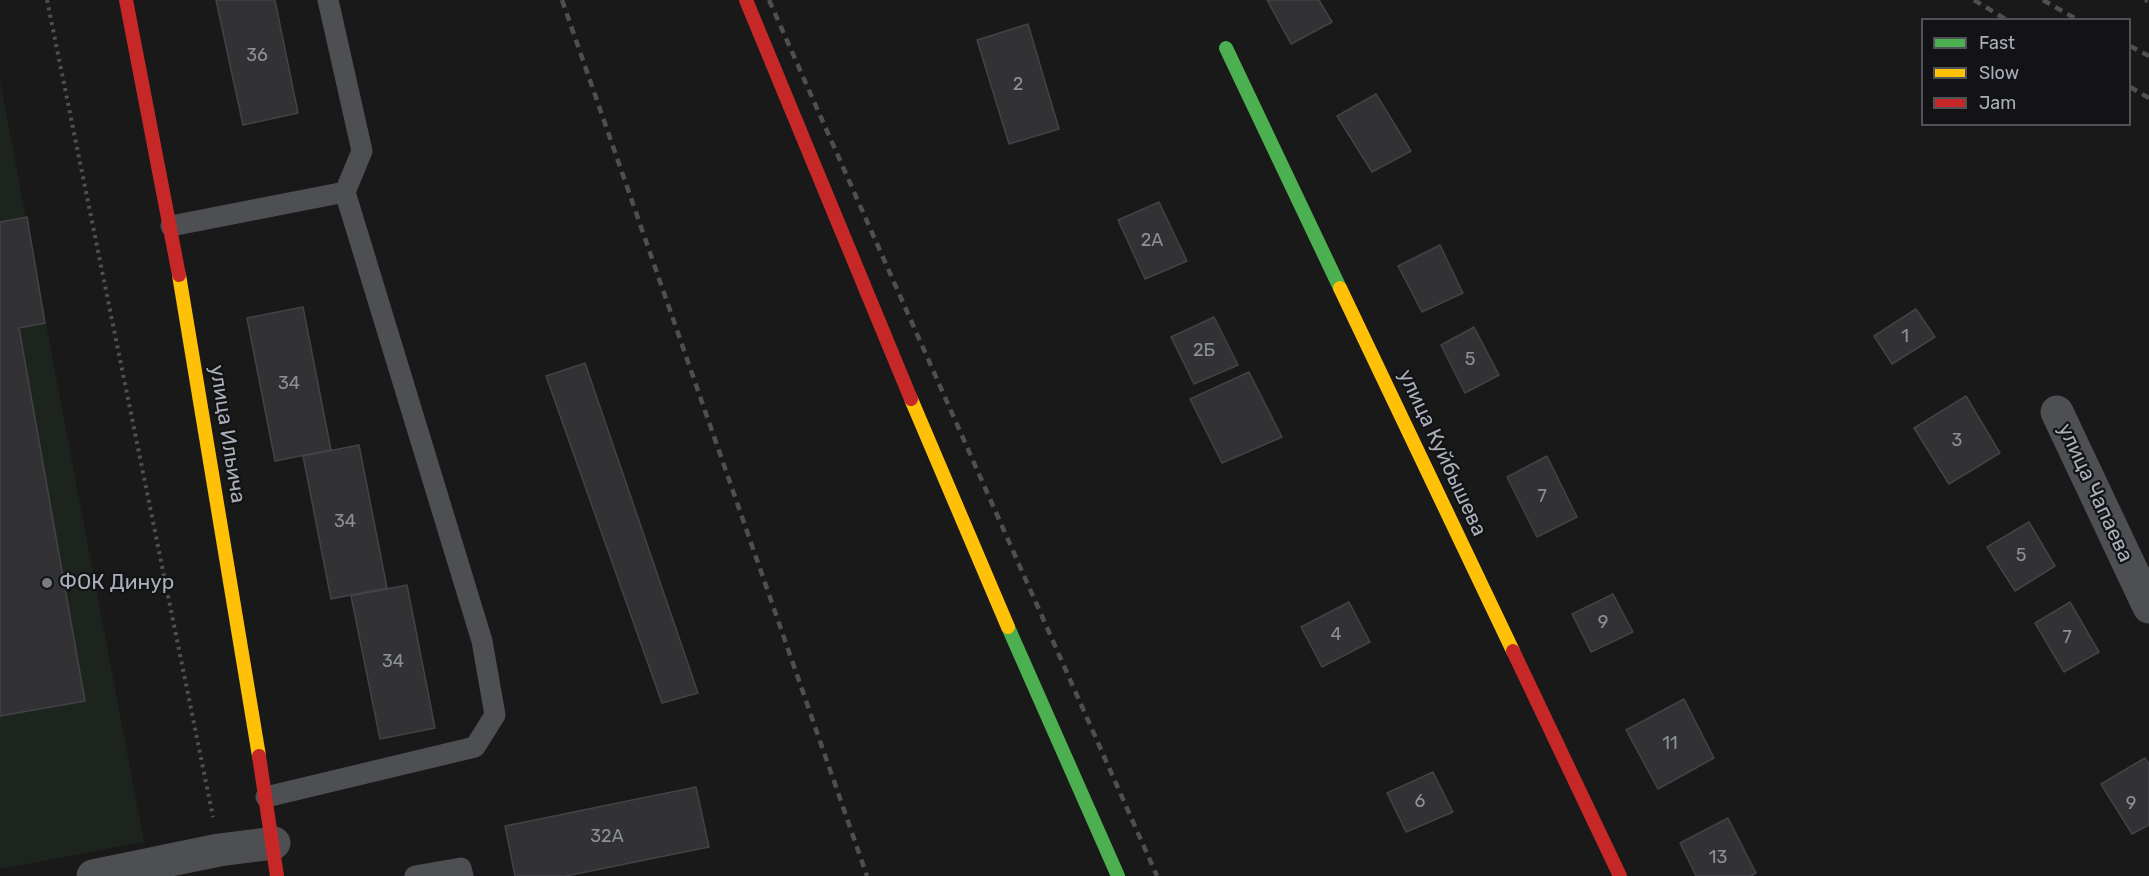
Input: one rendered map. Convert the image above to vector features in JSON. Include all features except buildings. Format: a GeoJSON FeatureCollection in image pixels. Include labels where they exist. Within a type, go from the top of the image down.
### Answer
{"type":"FeatureCollection","features":[{"type":"Feature","properties":{"kind":"street","name":"улица Ильича"},"geometry":{"type":"LineString","coordinates":[[126,0],[171,226],[274,843],[277,876]]}},
{"type":"Feature","properties":{"kind":"street"},"geometry":{"type":"LineString","coordinates":[[746,0],[962,524],[1118,876]]}},
{"type":"Feature","properties":{"kind":"street","name":"улица Куйбышева"},"geometry":{"type":"LineString","coordinates":[[1226,48],[1620,876]]}},
{"type":"Feature","properties":{"kind":"street","name":"улица Чапаева"},"geometry":{"type":"LineString","coordinates":[[2057,412],[2149,607]]}},
{"type":"Feature","properties":{"kind":"street"},"geometry":{"type":"LineString","coordinates":[[93,876],[219,850],[274,843]]}},
{"type":"Feature","properties":{"kind":"lane"},"geometry":{"type":"LineString","coordinates":[[266,797],[475,747],[495,715],[482,640],[345,192],[362,152],[328,0]]}},
{"type":"Feature","properties":{"kind":"lane"},"geometry":{"type":"LineString","coordinates":[[171,226],[345,192]]}},
{"type":"Feature","properties":{"kind":"lane"},"geometry":{"type":"LineString","coordinates":[[415,876],[461,868],[463,876]]}},
{"type":"Feature","properties":{"kind":"path"},"geometry":{"type":"LineString","coordinates":[[47,0],[219,850]]}},
{"type":"Feature","properties":{"kind":"shaded area","name":"ФОК Динур"},"geometry":{"type":"Polygon","coordinates":[[[0,81],[144,842],[0,869],[0,81]]]}},
{"type":"Feature","properties":{"kind":"railway"},"geometry":{"type":"LineString","coordinates":[[562,0],[867,876]]}},
{"type":"Feature","properties":{"kind":"railway"},"geometry":{"type":"LineString","coordinates":[[769,0],[1157,876]]}},
{"type":"Feature","properties":{"kind":"railway"},"geometry":{"type":"LineString","coordinates":[[1974,0],[2004,18]]}},
{"type":"Feature","properties":{"kind":"railway"},"geometry":{"type":"LineString","coordinates":[[2043,0],[2074,18]]}},
{"type":"Feature","properties":{"kind":"railway"},"geometry":{"type":"LineString","coordinates":[[2131,47],[2149,56]]}},
{"type":"Feature","properties":{"kind":"railway"},"geometry":{"type":"LineString","coordinates":[[2131,88],[2149,98]]}},
{"type":"Feature","properties":{"kind":"traffic: fast"},"geometry":{"type":"LineString","coordinates":[[1226,48],[1340,288]]}},
{"type":"Feature","properties":{"kind":"traffic: fast"},"geometry":{"type":"LineString","coordinates":[[1008,627],[1118,876]]}},
{"type":"Feature","properties":{"kind":"traffic: slow"},"geometry":{"type":"LineString","coordinates":[[179,275],[259,756]]}},
{"type":"Feature","properties":{"kind":"traffic: slow"},"geometry":{"type":"LineString","coordinates":[[1340,288],[1513,651]]}},
{"type":"Feature","properties":{"kind":"traffic: slow"},"geometry":{"type":"LineString","coordinates":[[911,399],[1008,627]]}},
{"type":"Feature","properties":{"kind":"traffic: jam"},"geometry":{"type":"LineString","coordinates":[[126,0],[179,275]]}},
{"type":"Feature","properties":{"kind":"traffic: jam"},"geometry":{"type":"LineString","coordinates":[[746,0],[911,399]]}},
{"type":"Feature","properties":{"kind":"traffic: jam"},"geometry":{"type":"LineString","coordinates":[[1513,651],[1620,876]]}},
{"type":"Feature","properties":{"kind":"traffic: jam"},"geometry":{"type":"LineString","coordinates":[[259,756],[277,876]]}},
{"type":"Feature","properties":{"kind":"place","name":"ФОК Динур"},"geometry":{"type":"Point","coordinates":[47,583]}}]}
